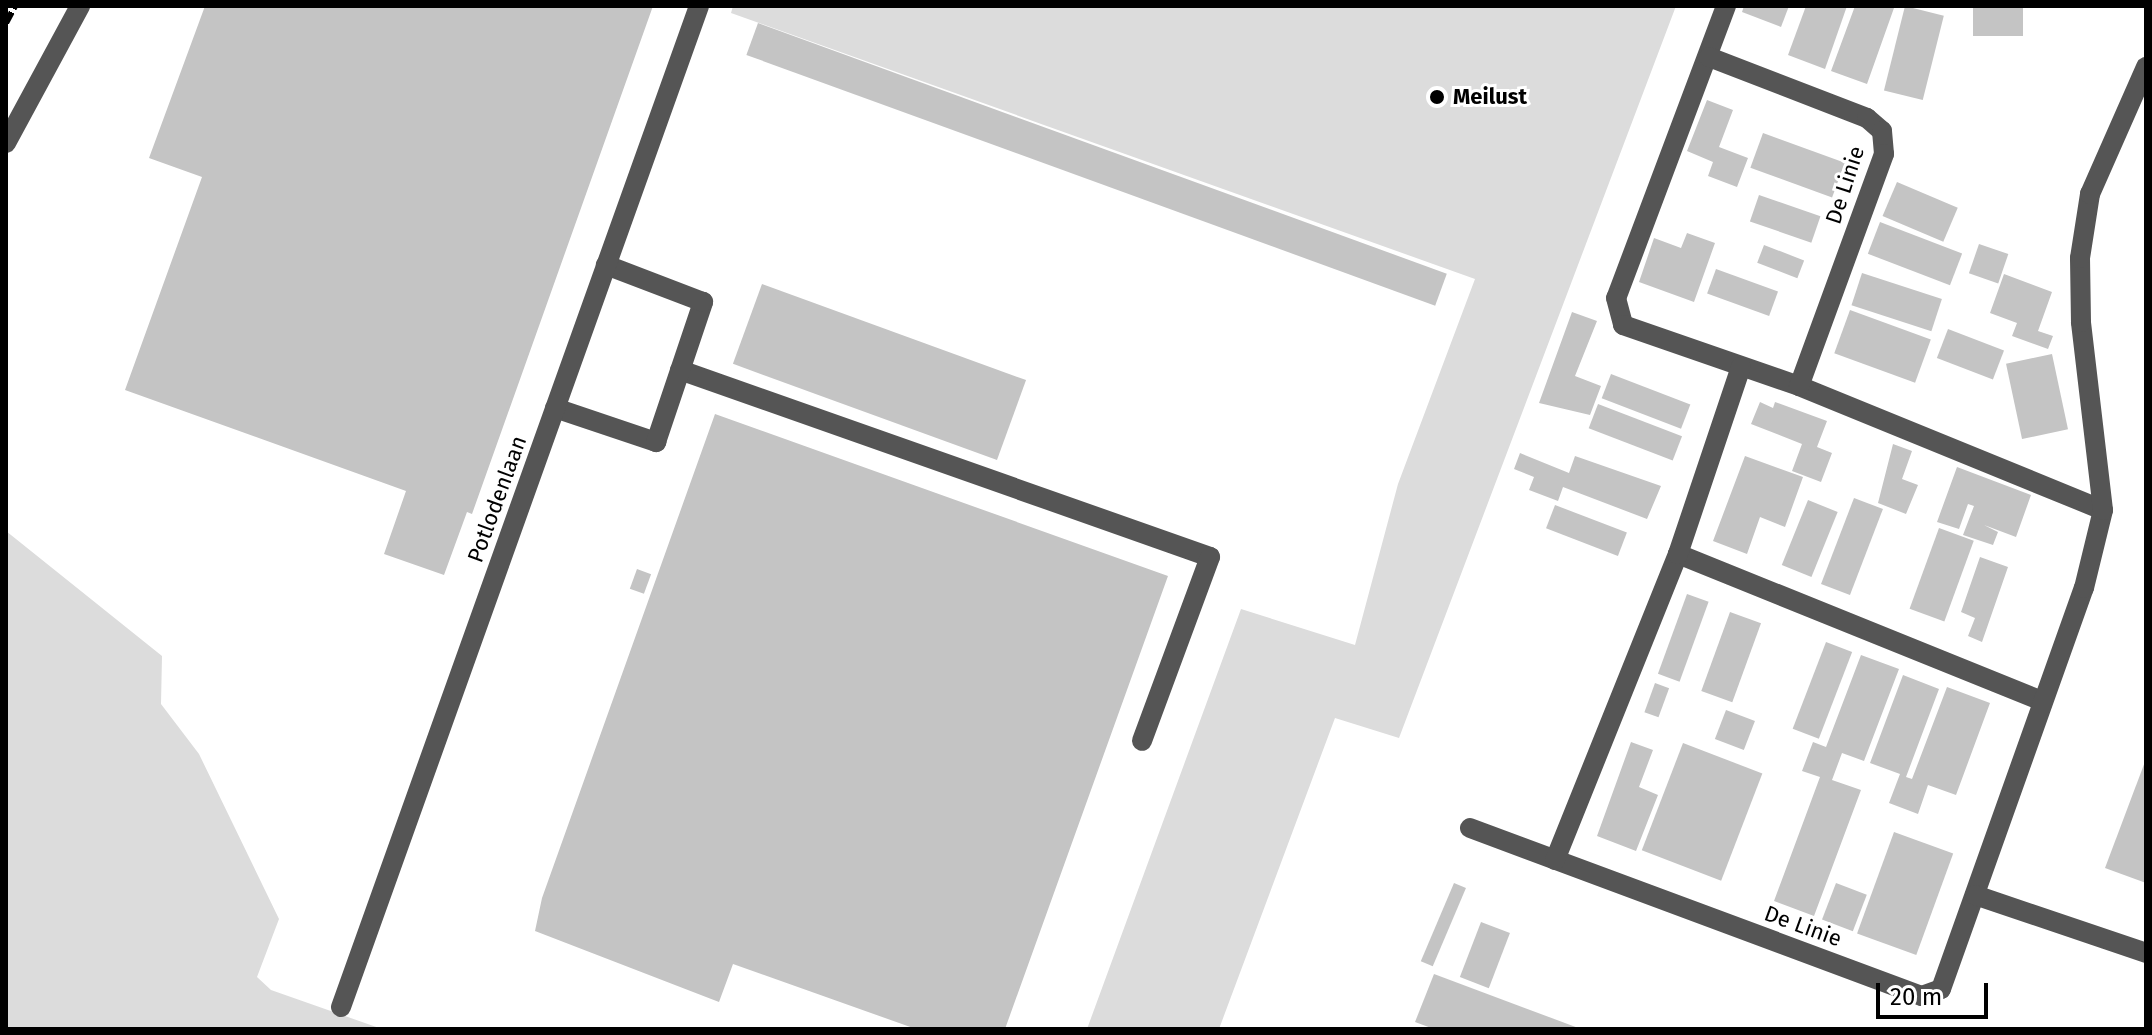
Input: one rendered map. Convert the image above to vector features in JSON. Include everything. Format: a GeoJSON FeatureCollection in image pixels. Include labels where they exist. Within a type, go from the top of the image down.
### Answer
{"type":"FeatureCollection","features":[{"type":"Feature","properties":{"kind":"street"},"geometry":{"type":"LineString","coordinates":[[6,143],[80,6]]}},
{"type":"Feature","properties":{"kind":"street","name":"Potlodenlaan"},"geometry":{"type":"LineString","coordinates":[[341,1007],[699,6]]}},
{"type":"Feature","properties":{"kind":"street"},"geometry":{"type":"LineString","coordinates":[[1726,6],[1616,298],[1623,325],[1799,386],[2103,510]]}},
{"type":"Feature","properties":{"kind":"street","name":"De Linie"},"geometry":{"type":"LineString","coordinates":[[1709,57],[1867,118],[1882,131],[1884,154],[1799,386]]}},
{"type":"Feature","properties":{"kind":"street","name":"De Linie"},"geometry":{"type":"LineString","coordinates":[[1470,828],[1922,996],[1941,989],[2041,701],[2084,588],[2103,510],[2081,322],[2080,258],[2090,194],[2146,67]]}},
{"type":"Feature","properties":{"kind":"street"},"geometry":{"type":"LineString","coordinates":[[555,408],[656,442],[703,302],[606,265]]}},
{"type":"Feature","properties":{"kind":"street"},"geometry":{"type":"LineString","coordinates":[[1555,860],[1678,554],[1741,367]]}},
{"type":"Feature","properties":{"kind":"street"},"geometry":{"type":"LineString","coordinates":[[680,370],[1210,557],[1142,741]]}},
{"type":"Feature","properties":{"kind":"street"},"geometry":{"type":"LineString","coordinates":[[1678,554],[2041,701]]}},
{"type":"Feature","properties":{"kind":"street"},"geometry":{"type":"LineString","coordinates":[[1975,895],[2146,953]]}},
{"type":"Feature","properties":{"kind":"shaded area"},"geometry":{"type":"Polygon","coordinates":[[[733,6],[1676,6],[1399,738],[1335,718],[1219,1029],[1087,1029],[1241,609],[1355,645],[1398,484],[1475,279],[731,13],[733,6]]]}},
{"type":"Feature","properties":{"kind":"shaded area"},"geometry":{"type":"Polygon","coordinates":[[[6,531],[162,656],[161,704],[199,754],[279,919],[257,977],[271,990],[382,1029],[6,1029],[6,531]]]}},
{"type":"Feature","properties":{"kind":"building"},"geometry":{"type":"Polygon","coordinates":[[[205,6],[653,6],[472,514],[467,512],[444,575],[384,554],[406,491],[125,390],[202,177],[149,158],[205,6]]]}},
{"type":"Feature","properties":{"kind":"building"},"geometry":{"type":"Polygon","coordinates":[[[1744,6],[1789,6],[1781,27],[1742,12],[1744,6]]]}},
{"type":"Feature","properties":{"kind":"building"},"geometry":{"type":"Polygon","coordinates":[[[1806,6],[1847,6],[1825,69],[1788,55],[1806,6]]]}},
{"type":"Feature","properties":{"kind":"building"},"geometry":{"type":"Polygon","coordinates":[[[1855,6],[1902,6],[1894,8],[1867,84],[1831,71],[1855,6]]]}},
{"type":"Feature","properties":{"kind":"building"},"geometry":{"type":"Polygon","coordinates":[[[1905,6],[1944,16],[1923,100],[1884,90],[1905,6]]]}},
{"type":"Feature","properties":{"kind":"building"},"geometry":{"type":"Polygon","coordinates":[[[1973,6],[2023,6],[2023,36],[1973,36],[1973,6]]]}},
{"type":"Feature","properties":{"kind":"building"},"geometry":{"type":"Polygon","coordinates":[[[758,23],[1447,274],[1435,306],[746,55],[758,23]]]}},
{"type":"Feature","properties":{"kind":"building"},"geometry":{"type":"Polygon","coordinates":[[[1707,100],[1733,110],[1719,147],[1748,158],[1737,187],[1708,176],[1713,162],[1687,151],[1707,100]]]}},
{"type":"Feature","properties":{"kind":"building"},"geometry":{"type":"Polygon","coordinates":[[[1763,133],[1845,163],[1832,198],[1750,168],[1763,133]]]}},
{"type":"Feature","properties":{"kind":"building"},"geometry":{"type":"Polygon","coordinates":[[[1897,182],[1958,208],[1943,242],[1883,216],[1897,182]]]}},
{"type":"Feature","properties":{"kind":"building"},"geometry":{"type":"Polygon","coordinates":[[[1759,195],[1820,216],[1811,243],[1750,221],[1759,195]]]}},
{"type":"Feature","properties":{"kind":"building"},"geometry":{"type":"Polygon","coordinates":[[[1880,222],[1962,254],[1950,285],[1868,254],[1880,222]]]}},
{"type":"Feature","properties":{"kind":"building"},"geometry":{"type":"Polygon","coordinates":[[[1687,233],[1715,243],[1694,302],[1639,282],[1654,238],[1681,248],[1687,233]]]}},
{"type":"Feature","properties":{"kind":"building"},"geometry":{"type":"Polygon","coordinates":[[[1979,244],[2008,254],[1998,283],[1969,273],[1979,244]]]}},
{"type":"Feature","properties":{"kind":"building"},"geometry":{"type":"Polygon","coordinates":[[[1764,245],[1804,260],[1797,278],[1757,263],[1764,245]]]}},
{"type":"Feature","properties":{"kind":"building"},"geometry":{"type":"Polygon","coordinates":[[[1716,269],[1778,292],[1769,316],[1707,293],[1716,269]]]}},
{"type":"Feature","properties":{"kind":"building"},"geometry":{"type":"Polygon","coordinates":[[[1862,273],[1942,299],[1931,331],[1851,305],[1862,273]]]}},
{"type":"Feature","properties":{"kind":"building"},"geometry":{"type":"Polygon","coordinates":[[[2004,274],[2052,292],[2038,331],[2053,336],[2048,349],[2012,336],[2017,323],[1990,313],[2004,274]]]}},
{"type":"Feature","properties":{"kind":"building"},"geometry":{"type":"Polygon","coordinates":[[[762,284],[1026,380],[997,460],[733,364],[762,284]]]}},
{"type":"Feature","properties":{"kind":"building"},"geometry":{"type":"Polygon","coordinates":[[[1850,310],[1931,339],[1915,383],[1834,353],[1850,310]]]}},
{"type":"Feature","properties":{"kind":"building"},"geometry":{"type":"Polygon","coordinates":[[[1572,312],[1597,321],[1575,376],[1601,386],[1590,415],[1539,403],[1572,312]]]}},
{"type":"Feature","properties":{"kind":"building"},"geometry":{"type":"Polygon","coordinates":[[[1948,329],[2004,351],[1993,379],[1937,358],[1948,329]]]}},
{"type":"Feature","properties":{"kind":"building"},"geometry":{"type":"Polygon","coordinates":[[[2052,354],[2068,429],[2022,439],[2006,364],[2052,354]]]}},
{"type":"Feature","properties":{"kind":"building"},"geometry":{"type":"Polygon","coordinates":[[[1611,374],[1690,404],[1681,429],[1602,398],[1611,374]]]}},
{"type":"Feature","properties":{"kind":"building"},"geometry":{"type":"Polygon","coordinates":[[[1760,402],[1773,408],[1775,402],[1827,421],[1817,447],[1832,453],[1821,482],[1792,471],[1802,444],[1751,424],[1760,402]]]}},
{"type":"Feature","properties":{"kind":"building"},"geometry":{"type":"Polygon","coordinates":[[[1598,404],[1682,436],[1673,461],[1589,428],[1598,404]]]}},
{"type":"Feature","properties":{"kind":"building"},"geometry":{"type":"Polygon","coordinates":[[[715,414],[1168,576],[1005,1029],[916,1029],[733,964],[719,1002],[535,931],[542,898],[715,414]]]}},
{"type":"Feature","properties":{"kind":"building"},"geometry":{"type":"Polygon","coordinates":[[[1893,444],[1912,451],[1902,479],[1918,485],[1906,514],[1878,503],[1893,444]]]}},
{"type":"Feature","properties":{"kind":"building"},"geometry":{"type":"Polygon","coordinates":[[[1520,453],[1569,473],[1575,456],[1661,486],[1647,519],[1563,487],[1558,501],[1529,490],[1534,477],[1514,469],[1520,453]]]}},
{"type":"Feature","properties":{"kind":"building"},"geometry":{"type":"Polygon","coordinates":[[[1745,456],[1803,477],[1785,527],[1760,517],[1747,554],[1713,541],[1745,456]]]}},
{"type":"Feature","properties":{"kind":"building"},"geometry":{"type":"Polygon","coordinates":[[[1957,467],[2031,495],[2016,537],[1984,525],[1998,532],[1993,545],[1963,535],[1974,506],[1968,504],[1959,529],[1937,522],[1957,467]]]}},
{"type":"Feature","properties":{"kind":"building"},"geometry":{"type":"Polygon","coordinates":[[[1854,498],[1883,509],[1850,595],[1821,584],[1854,498]]]}},
{"type":"Feature","properties":{"kind":"building"},"geometry":{"type":"Polygon","coordinates":[[[1808,500],[1838,512],[1811,577],[1782,565],[1808,500]]]}},
{"type":"Feature","properties":{"kind":"building"},"geometry":{"type":"Polygon","coordinates":[[[1555,505],[1627,533],[1618,556],[1546,528],[1555,505]]]}},
{"type":"Feature","properties":{"kind":"building"},"geometry":{"type":"Polygon","coordinates":[[[1939,528],[1974,541],[1944,621],[1910,609],[1939,528]]]}},
{"type":"Feature","properties":{"kind":"building"},"geometry":{"type":"Polygon","coordinates":[[[1980,557],[2008,567],[1982,642],[1968,636],[1975,618],[1961,612],[1980,557]]]}},
{"type":"Feature","properties":{"kind":"building"},"geometry":{"type":"Polygon","coordinates":[[[637,569],[651,574],[644,594],[630,589],[637,569]]]}},
{"type":"Feature","properties":{"kind":"building"},"geometry":{"type":"Polygon","coordinates":[[[1687,594],[1709,602],[1680,682],[1658,674],[1687,594]]]}},
{"type":"Feature","properties":{"kind":"building"},"geometry":{"type":"Polygon","coordinates":[[[1730,612],[1761,623],[1732,702],[1701,691],[1730,612]]]}},
{"type":"Feature","properties":{"kind":"building"},"geometry":{"type":"Polygon","coordinates":[[[1826,642],[1852,652],[1819,739],[1793,729],[1826,642]]]}},
{"type":"Feature","properties":{"kind":"building"},"geometry":{"type":"Polygon","coordinates":[[[1861,655],[1899,669],[1864,761],[1842,753],[1832,780],[1861,790],[1814,916],[1774,901],[1820,777],[1802,771],[1813,742],[1826,747],[1861,655]]]}},
{"type":"Feature","properties":{"kind":"building"},"geometry":{"type":"Polygon","coordinates":[[[1903,675],[1939,689],[1906,777],[1912,779],[1947,687],[1990,703],[1956,795],[1928,785],[1918,814],[1889,803],[1900,774],[1870,763],[1903,675]]]}},
{"type":"Feature","properties":{"kind":"building"},"geometry":{"type":"Polygon","coordinates":[[[1655,683],[1669,688],[1658,717],[1644,712],[1655,683]]]}},
{"type":"Feature","properties":{"kind":"building"},"geometry":{"type":"Polygon","coordinates":[[[1726,710],[1755,721],[1744,750],[1715,739],[1726,710]]]}},
{"type":"Feature","properties":{"kind":"building"},"geometry":{"type":"Polygon","coordinates":[[[1631,742],[1653,750],[1639,787],[1658,795],[1636,851],[1597,836],[1631,742]]]}},
{"type":"Feature","properties":{"kind":"building"},"geometry":{"type":"Polygon","coordinates":[[[1683,743],[1762,773],[1721,881],[1642,850],[1683,743]]]}},
{"type":"Feature","properties":{"kind":"building"},"geometry":{"type":"Polygon","coordinates":[[[2146,759],[2146,883],[2105,868],[2146,759]]]}},
{"type":"Feature","properties":{"kind":"building"},"geometry":{"type":"Polygon","coordinates":[[[1894,832],[1953,854],[1916,955],[1857,933],[1894,832]]]}},
{"type":"Feature","properties":{"kind":"building"},"geometry":{"type":"Polygon","coordinates":[[[1454,883],[1466,888],[1433,966],[1421,961],[1454,883]]]}},
{"type":"Feature","properties":{"kind":"building"},"geometry":{"type":"Polygon","coordinates":[[[1836,883],[1867,895],[1853,931],[1822,919],[1836,883]]]}},
{"type":"Feature","properties":{"kind":"building"},"geometry":{"type":"Polygon","coordinates":[[[1481,922],[1510,933],[1489,988],[1460,977],[1481,922]]]}},
{"type":"Feature","properties":{"kind":"building"},"geometry":{"type":"Polygon","coordinates":[[[1434,974],[1581,1029],[1434,1029],[1415,1022],[1434,974]]]}},
{"type":"Feature","properties":{"kind":"railway"},"geometry":{"type":"LineString","coordinates":[[6,23],[15,6]]}},
{"type":"Feature","properties":{"kind":"place","name":"Meilust"},"geometry":{"type":"Point","coordinates":[1437,97]}}]}
